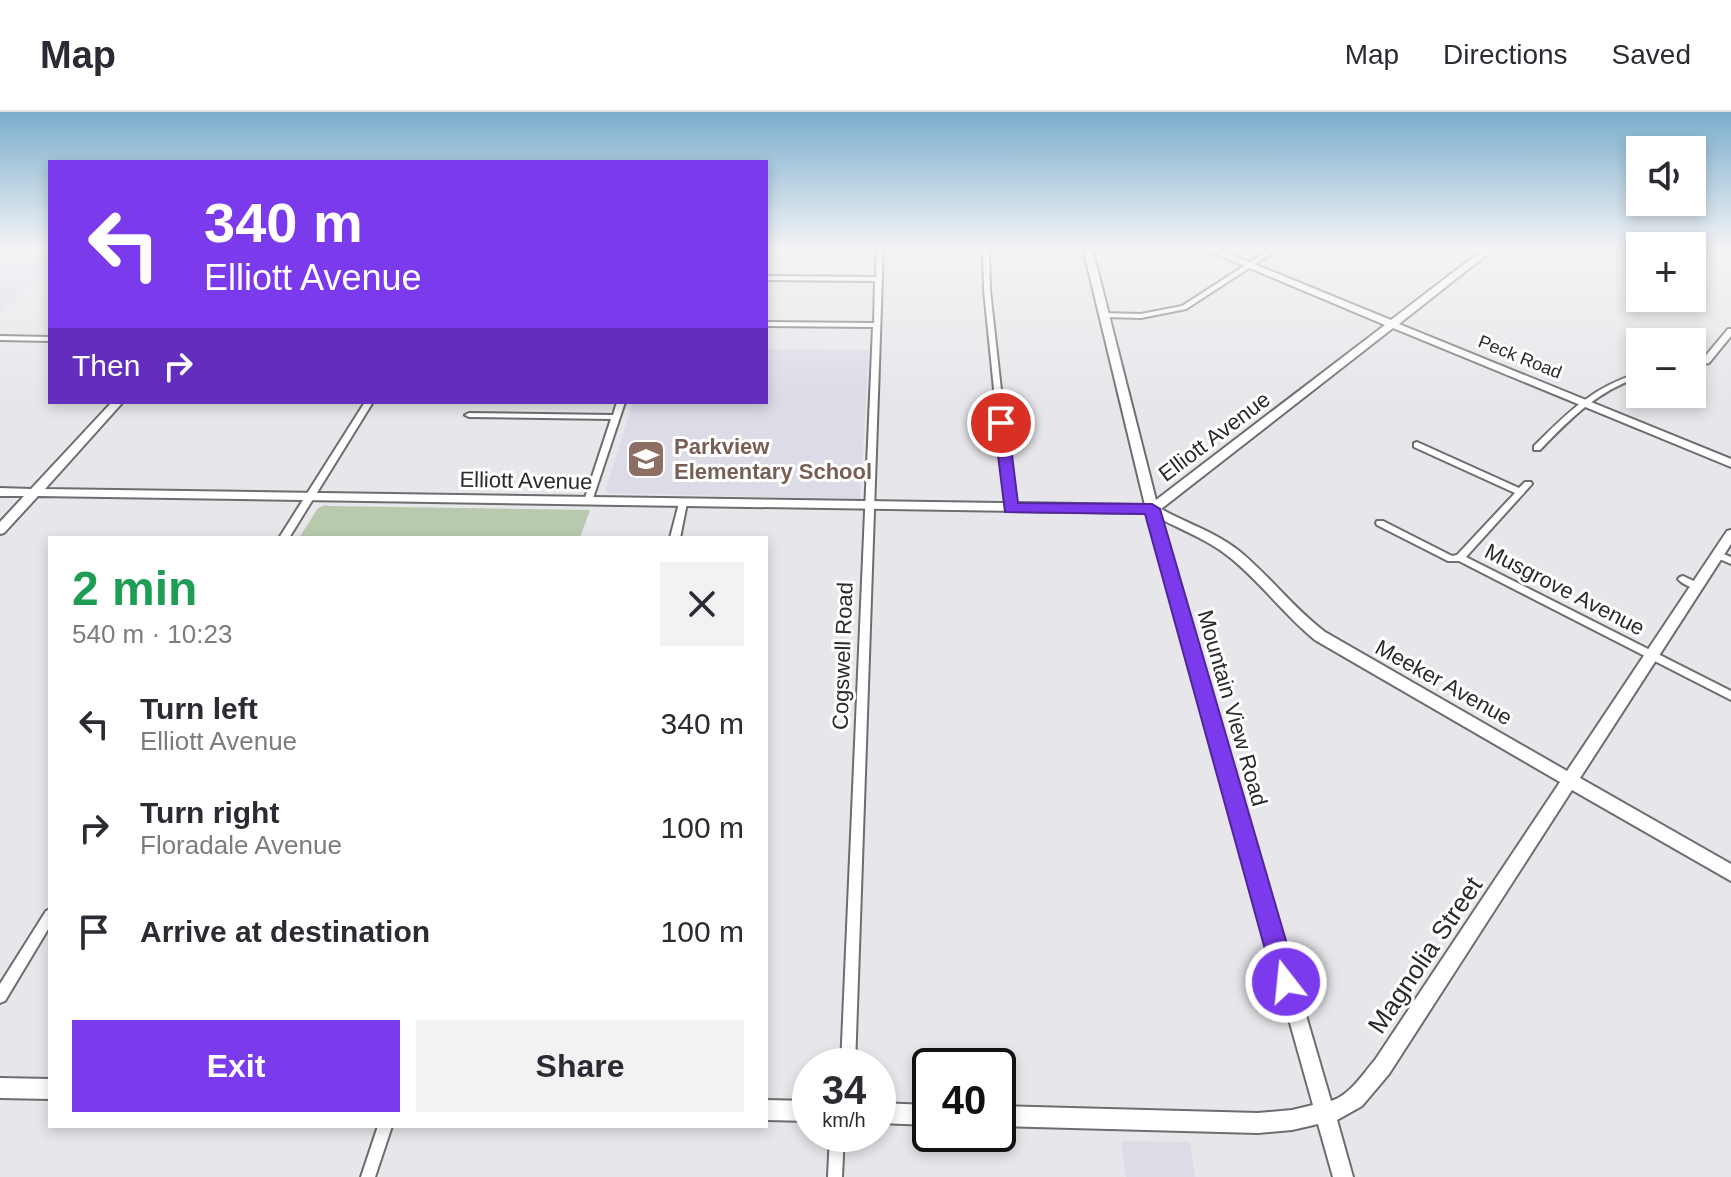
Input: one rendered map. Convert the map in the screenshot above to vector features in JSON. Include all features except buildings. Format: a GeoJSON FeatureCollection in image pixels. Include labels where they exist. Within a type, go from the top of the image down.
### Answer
{"type":"FeatureCollection","features":[{"type":"Feature","properties":{"kind":"street","name":"Cogswell Road"},"geometry":{"type":"LineString","coordinates":[[849,1048],[876,298]]}},
{"type":"Feature","properties":{"kind":"street"},"geometry":{"type":"LineString","coordinates":[[988,298],[1010,508]]}},
{"type":"Feature","properties":{"kind":"street","name":"Mountain View Road"},"geometry":{"type":"LineString","coordinates":[[1100,298],[1152,509],[1343,1177]]}},
{"type":"Feature","properties":{"kind":"street"},"geometry":{"type":"LineString","coordinates":[[1105,315],[1141,316],[1184,308],[1200,298]]}},
{"type":"Feature","properties":{"kind":"street","name":"Peck Road"},"geometry":{"type":"LineString","coordinates":[[1328,298],[1731,463]]}},
{"type":"Feature","properties":{"kind":"street","name":"Elliott Avenue"},"geometry":{"type":"LineString","coordinates":[[0,492],[1152,509],[1427,298]]}},
{"type":"Feature","properties":{"kind":"street"},"geometry":{"type":"LineString","coordinates":[[768,324],[875,325]]}},
{"type":"Feature","properties":{"kind":"street"},"geometry":{"type":"LineString","coordinates":[[1706,361],[1731,331]]}},
{"type":"Feature","properties":{"kind":"street"},"geometry":{"type":"LineString","coordinates":[[0,338],[48,339]]}},
{"type":"Feature","properties":{"kind":"street"},"geometry":{"type":"LineString","coordinates":[[1537,448],[1575,410],[1614,381],[1626,378]]}},
{"type":"Feature","properties":{"kind":"street"},"geometry":{"type":"LineString","coordinates":[[0,530],[116,404]]}},
{"type":"Feature","properties":{"kind":"street"},"geometry":{"type":"LineString","coordinates":[[285,536],[368,404]]}},
{"type":"Feature","properties":{"kind":"street"},"geometry":{"type":"LineString","coordinates":[[588,501],[620,404]]}},
{"type":"Feature","properties":{"kind":"street"},"geometry":{"type":"LineString","coordinates":[[469,415],[616,417]]}},
{"type":"Feature","properties":{"kind":"street"},"geometry":{"type":"LineString","coordinates":[[1417,445],[1525,488],[1460,558]]}},
{"type":"Feature","properties":{"kind":"street"},"geometry":{"type":"LineString","coordinates":[[675,536],[683,503]]}},
{"type":"Feature","properties":{"kind":"street","name":"Meeker Avenue"},"geometry":{"type":"LineString","coordinates":[[1152,509],[1212,539],[1235,555],[1291,614],[1320,636],[1731,873]]}},
{"type":"Feature","properties":{"kind":"street","name":"Musgrove Avenue"},"geometry":{"type":"LineString","coordinates":[[1380,523],[1451,559],[1460,558],[1731,696]]}},
{"type":"Feature","properties":{"kind":"street","name":"Magnolia Street"},"geometry":{"type":"LineString","coordinates":[[1016,1116],[1258,1123],[1324,1115],[1355,1099],[1382,1067],[1571,780],[1651,655],[1690,583],[1724,558],[1731,534]]}},
{"type":"Feature","properties":{"kind":"street"},"geometry":{"type":"LineString","coordinates":[[0,996],[48,918]]}},
{"type":"Feature","properties":{"kind":"street"},"geometry":{"type":"LineString","coordinates":[[0,1088],[48,1089]]}},
{"type":"Feature","properties":{"kind":"street"},"geometry":{"type":"LineString","coordinates":[[768,1110],[792,1111]]}},
{"type":"Feature","properties":{"kind":"street"},"geometry":{"type":"LineString","coordinates":[[368,1177],[384,1128]]}},
{"type":"Feature","properties":{"kind":"street"},"geometry":{"type":"LineString","coordinates":[[835,1177],[836,1152]]}},
{"type":"Feature","properties":{"kind":"shaded area"},"geometry":{"type":"Polygon","coordinates":[[[0,298],[18,298],[0,313],[0,298]]]}},
{"type":"Feature","properties":{"kind":"shaded area"},"geometry":{"type":"Polygon","coordinates":[[[768,349],[869,350],[860,499],[608,493],[606,489],[632,404],[768,404],[768,349]]]}},
{"type":"Feature","properties":{"kind":"shaded area"},"geometry":{"type":"Polygon","coordinates":[[[1121,1141],[1190,1142],[1195,1177],[1126,1177],[1121,1141]]]}},
{"type":"Feature","properties":{"kind":"green space"},"geometry":{"type":"Polygon","coordinates":[[[325,505],[590,510],[581,536],[300,536],[318,508],[325,505]]]}},
{"type":"Feature","properties":{"kind":"place","name":"Parkview Elementary School"},"geometry":{"type":"Point","coordinates":[646,459]}},
{"type":"Feature","properties":{"kind":"route"},"geometry":{"type":"LineString","coordinates":[[1001,423],[1010,508],[1152,509],[1286,982]]}}]}
